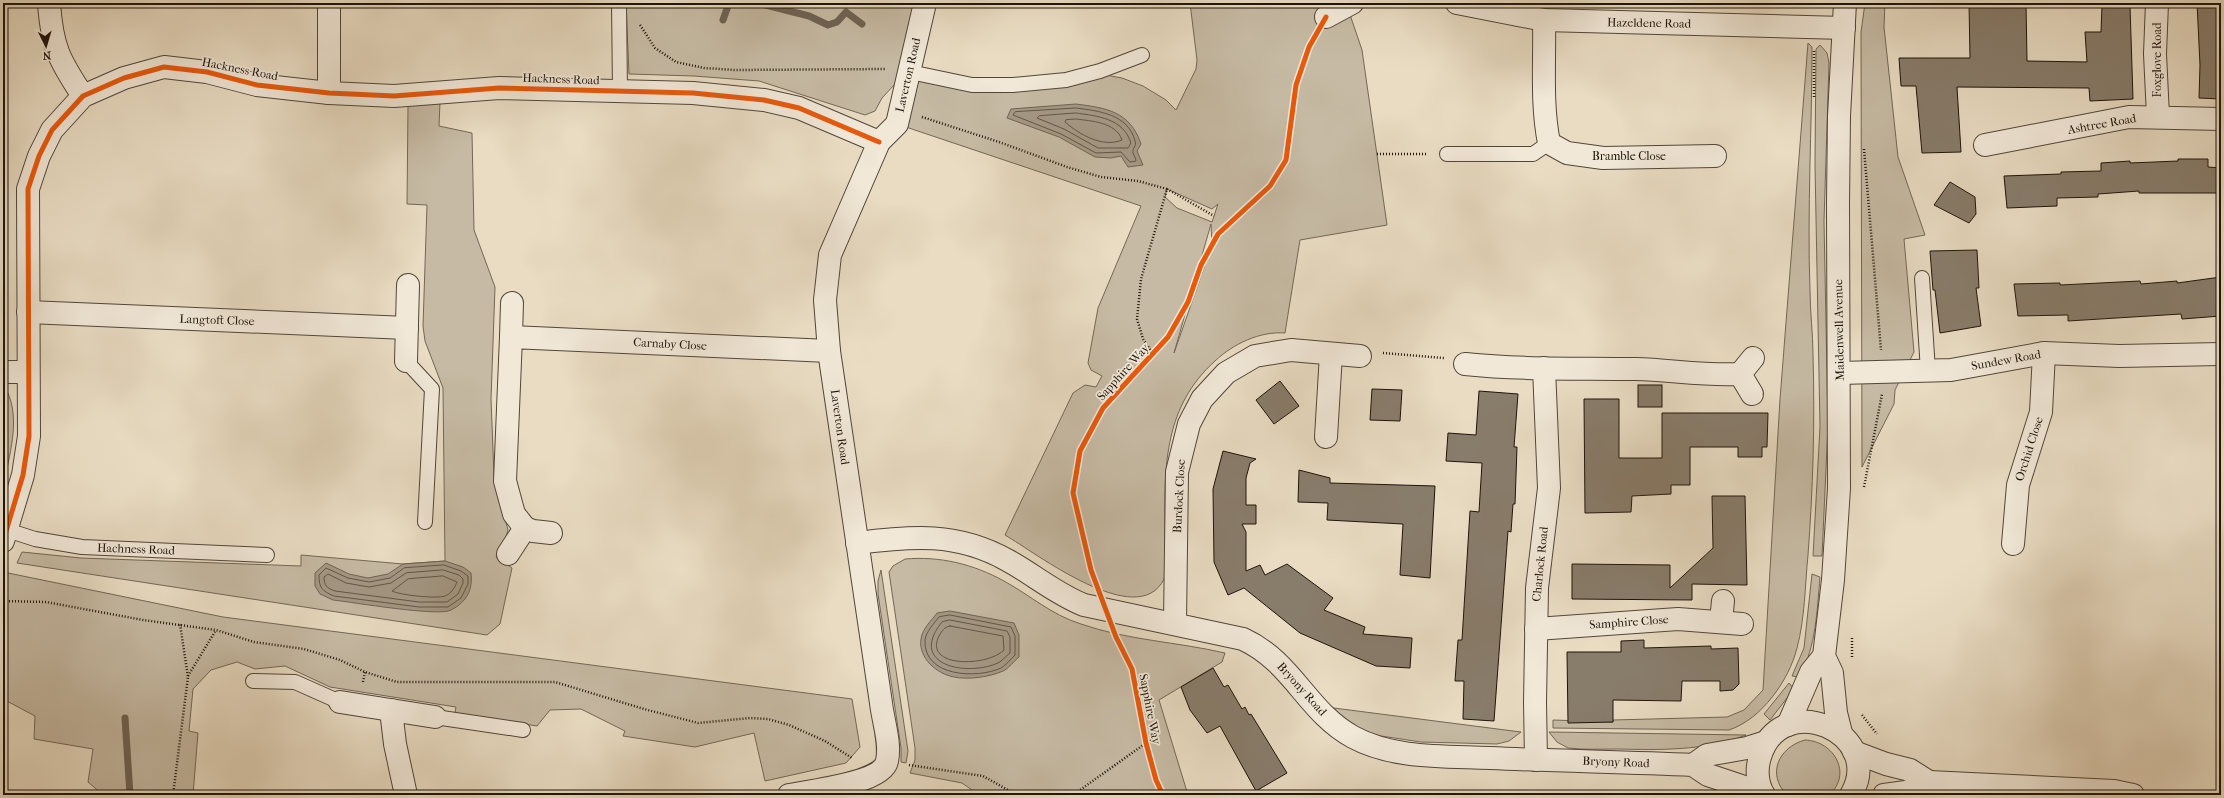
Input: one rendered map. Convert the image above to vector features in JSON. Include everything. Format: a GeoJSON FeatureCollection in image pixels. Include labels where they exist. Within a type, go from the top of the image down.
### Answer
{"type":"FeatureCollection","features":[{"type":"Feature","properties":{"kind":"street"},"geometry":{"type":"LineString","coordinates":[[49,3],[51,34],[61,63],[83,96]]}},
{"type":"Feature","properties":{"kind":"street"},"geometry":{"type":"LineString","coordinates":[[329,3],[329,93]]}},
{"type":"Feature","properties":{"kind":"street","name":"Laverton Road"},"geometry":{"type":"LineString","coordinates":[[880,769],[887,744],[829,351],[825,300],[830,255],[880,142],[897,124],[911,70],[925,3]]}},
{"type":"Feature","properties":{"kind":"street"},"geometry":{"type":"LineString","coordinates":[[1326,17],[1352,3]]}},
{"type":"Feature","properties":{"kind":"street","name":"Hazeldene Road"},"geometry":{"type":"LineString","coordinates":[[1457,3],[1544,20],[1844,28]]}},
{"type":"Feature","properties":{"kind":"street","name":"Maidenwell Avenue"},"geometry":{"type":"LineString","coordinates":[[1824,656],[1833,580],[1839,494],[1840,373],[1838,211],[1846,3]]}},
{"type":"Feature","properties":{"kind":"street","name":"Foxglove Road"},"geometry":{"type":"LineString","coordinates":[[2157,3],[2155,54],[2158,116]]}},
{"type":"Feature","properties":{"kind":"street"},"geometry":{"type":"LineString","coordinates":[[1544,20],[1545,123],[1549,143]]}},
{"type":"Feature","properties":{"kind":"street","name":"Hackness Road"},"geometry":{"type":"LineString","coordinates":[[5,536],[23,475],[29,436],[28,190],[39,156],[52,130],[83,96],[124,78],[164,67],[208,72],[257,85],[329,93],[394,96],[499,88],[693,93],[764,100],[799,108],[880,142]]}},
{"type":"Feature","properties":{"kind":"street","name":"Ashtree Road"},"geometry":{"type":"LineString","coordinates":[[1985,145],[2129,117],[2158,116],[2221,119]]}},
{"type":"Feature","properties":{"kind":"street","name":"Bramble Close"},"geometry":{"type":"LineString","coordinates":[[1549,143],[1567,152],[1603,158],[1715,156]]}},
{"type":"Feature","properties":{"kind":"street"},"geometry":{"type":"LineString","coordinates":[[406,361],[408,285]]}},
{"type":"Feature","properties":{"kind":"street"},"geometry":{"type":"LineString","coordinates":[[512,303],[505,481],[514,514],[525,528],[533,531],[551,533]]}},
{"type":"Feature","properties":{"kind":"street","name":"Langtoft Close"},"geometry":{"type":"LineString","coordinates":[[28,312],[407,328]]}},
{"type":"Feature","properties":{"kind":"street","name":"Carnaby Close"},"geometry":{"type":"LineString","coordinates":[[510,337],[829,351]]}},
{"type":"Feature","properties":{"kind":"street","name":"Burdock Close"},"geometry":{"type":"LineString","coordinates":[[1174,623],[1178,472],[1189,424],[1202,399],[1226,372],[1255,356],[1291,350],[1360,356]]}},
{"type":"Feature","properties":{"kind":"street","name":"Sundew Road"},"geometry":{"type":"LineString","coordinates":[[1840,373],[1951,370],[2044,353],[2119,356],[2221,354]]}},
{"type":"Feature","properties":{"kind":"street","name":"Orchid Close"},"geometry":{"type":"LineString","coordinates":[[2013,544],[2018,485],[2042,412],[2044,353]]}},
{"type":"Feature","properties":{"kind":"street"},"geometry":{"type":"LineString","coordinates":[[1326,437],[1331,354]]}},
{"type":"Feature","properties":{"kind":"street"},"geometry":{"type":"LineString","coordinates":[[1465,364],[1496,367],[1646,369],[1703,376],[1746,366],[1752,394]]}},
{"type":"Feature","properties":{"kind":"street","name":"Charlock Road"},"geometry":{"type":"LineString","coordinates":[[1536,760],[1536,628],[1538,572],[1549,488],[1544,368]]}},
{"type":"Feature","properties":{"kind":"street"},"geometry":{"type":"LineString","coordinates":[[3,372],[28,372]]}},
{"type":"Feature","properties":{"kind":"street"},"geometry":{"type":"LineString","coordinates":[[508,554],[525,528]]}},
{"type":"Feature","properties":{"kind":"street","name":"Bryony Road"},"geometry":{"type":"LineString","coordinates":[[857,543],[918,537],[969,543],[1007,560],[1060,593],[1084,605],[1118,614],[1174,623],[1230,635],[1257,646],[1286,669],[1316,706],[1332,722],[1362,742],[1382,748],[1413,753],[1536,760],[1692,764],[1707,755],[1747,748],[1766,742]]}},
{"type":"Feature","properties":{"kind":"street","name":"Samphire Close"},"geometry":{"type":"LineString","coordinates":[[1536,628],[1678,619],[1722,611],[1742,624]]}},
{"type":"Feature","properties":{"kind":"street"},"geometry":{"type":"LineString","coordinates":[[1788,725],[1811,672],[1824,656],[1832,673],[1836,713],[1841,733],[1854,752],[1858,764],[1858,778],[1851,795]]}},
{"type":"Feature","properties":{"kind":"street"},"geometry":{"type":"LineString","coordinates":[[340,702],[435,718]]}},
{"type":"Feature","properties":{"kind":"street"},"geometry":{"type":"LineString","coordinates":[[391,710],[395,744],[406,795]]}},
{"type":"Feature","properties":{"kind":"street"},"geometry":{"type":"LineString","coordinates":[[1763,794],[1759,783],[1758,762],[1766,742],[1780,730],[1788,725],[1806,721],[1816,722],[1833,728],[1841,733]]}},
{"type":"Feature","properties":{"kind":"street"},"geometry":{"type":"LineString","coordinates":[[1854,752],[1886,764],[1910,770],[1929,782]]}},
{"type":"Feature","properties":{"kind":"street"},"geometry":{"type":"LineString","coordinates":[[1692,764],[1708,776],[1763,794]]}},
{"type":"Feature","properties":{"kind":"street"},"geometry":{"type":"LineString","coordinates":[[789,795],[880,769]]}},
{"type":"Feature","properties":{"kind":"street"},"geometry":{"type":"LineString","coordinates":[[1884,795],[1906,792],[1929,782],[2114,791],[2133,795]]}},
{"type":"Feature","properties":{"kind":"lane"},"geometry":{"type":"LineString","coordinates":[[619,3],[620,91]]}},
{"type":"Feature","properties":{"kind":"lane"},"geometry":{"type":"LineString","coordinates":[[911,70],[972,85],[1012,85],[1066,80],[1100,71],[1142,55]]}},
{"type":"Feature","properties":{"kind":"lane"},"geometry":{"type":"LineString","coordinates":[[1447,154],[1533,154],[1549,143]]}},
{"type":"Feature","properties":{"kind":"lane"},"geometry":{"type":"LineString","coordinates":[[1922,278],[1928,371]]}},
{"type":"Feature","properties":{"kind":"lane"},"geometry":{"type":"LineString","coordinates":[[406,361],[432,389],[425,522]]}},
{"type":"Feature","properties":{"kind":"lane","name":"Hachness Road"},"geometry":{"type":"LineString","coordinates":[[5,536],[35,539],[82,547],[267,555]]}},
{"type":"Feature","properties":{"kind":"lane"},"geometry":{"type":"LineString","coordinates":[[253,681],[296,682],[340,702]]}},
{"type":"Feature","properties":{"kind":"lane"},"geometry":{"type":"LineString","coordinates":[[435,718],[522,730]]}},
{"type":"Feature","properties":{"kind":"path"},"geometry":{"type":"LineString","coordinates":[[639,18],[640,26],[655,48],[676,62],[704,68],[911,70]]}},
{"type":"Feature","properties":{"kind":"path"},"geometry":{"type":"LineString","coordinates":[[1814,99],[1815,27]]}},
{"type":"Feature","properties":{"kind":"path"},"geometry":{"type":"LineString","coordinates":[[901,110],[999,142],[1068,167],[1101,176],[1138,182],[1167,189],[1214,216]]}},
{"type":"Feature","properties":{"kind":"path"},"geometry":{"type":"LineString","coordinates":[[1377,154],[1447,154]]}},
{"type":"Feature","properties":{"kind":"path"},"geometry":{"type":"LineString","coordinates":[[1154,354],[1143,339],[1136,320],[1141,279],[1167,189]]}},
{"type":"Feature","properties":{"kind":"path"},"geometry":{"type":"LineString","coordinates":[[1360,356],[1374,353],[1452,359],[1465,364]]}},
{"type":"Feature","properties":{"kind":"path"},"geometry":{"type":"LineString","coordinates":[[3,601],[46,602],[216,630],[254,642],[304,649],[340,660],[365,672],[397,682],[555,682],[644,709],[698,723],[750,718],[768,719],[789,725],[836,746],[880,769],[983,776],[1017,795]]}},
{"type":"Feature","properties":{"kind":"path"},"geometry":{"type":"LineString","coordinates":[[173,795],[188,677],[180,624]]}},
{"type":"Feature","properties":{"kind":"path"},"geometry":{"type":"LineString","coordinates":[[188,677],[216,630]]}},
{"type":"Feature","properties":{"kind":"path"},"geometry":{"type":"LineString","coordinates":[[1074,795],[1146,743]]}},
{"type":"Feature","properties":{"kind":"shaded area"},"geometry":{"type":"Polygon","coordinates":[[[626,3],[924,3],[910,68],[882,98],[875,111],[865,115],[759,81],[694,76],[629,74],[626,3]]]}},
{"type":"Feature","properties":{"kind":"shaded area"},"geometry":{"type":"Polygon","coordinates":[[[1190,3],[1346,3],[1362,50],[1387,225],[1300,240],[1285,333],[1257,336],[1238,344],[1222,355],[1198,378],[1186,397],[1177,417],[1171,437],[1167,459],[1165,481],[1166,560],[1164,579],[1151,593],[1133,597],[1110,593],[1086,584],[1062,571],[1005,535],[1073,393],[1085,385],[1096,387],[1102,376],[1091,370],[1088,363],[1098,308],[1141,206],[897,124],[912,68],[977,86],[1100,74],[1122,78],[1143,86],[1166,100],[1176,110],[1196,69],[1197,60],[1190,3]],[[1167,189],[1165,197],[1177,208],[1212,222],[1218,204],[1212,209],[1167,189]],[[1211,224],[1174,353],[1212,245],[1211,224]]]}},
{"type":"Feature","properties":{"kind":"shaded area"},"geometry":{"type":"Polygon","coordinates":[[[1865,3],[1885,3],[1884,27],[1898,157],[1925,235],[1904,239],[1914,352],[1895,390],[1894,404],[1862,467],[1861,32],[1865,3]]]}},
{"type":"Feature","properties":{"kind":"shaded area"},"geometry":{"type":"Polygon","coordinates":[[[1808,43],[1812,47],[1809,261],[1814,380],[1813,455],[1810,530],[1802,625],[1793,660],[1781,685],[1763,708],[1741,725],[1729,730],[1553,728],[1553,720],[1613,722],[1613,720],[1727,717],[1744,710],[1763,690],[1780,399],[1808,43]]]}},
{"type":"Feature","properties":{"kind":"shaded area"},"geometry":{"type":"Polygon","coordinates":[[[1820,45],[1827,53],[1829,63],[1824,221],[1828,425],[1822,556],[1813,556],[1820,427],[1815,165],[1816,49],[1820,45]]]}},
{"type":"Feature","properties":{"kind":"shaded area"},"geometry":{"type":"Polygon","coordinates":[[[440,102],[439,126],[472,133],[474,230],[495,287],[491,399],[494,476],[508,530],[505,540],[496,557],[512,568],[500,624],[487,635],[17,563],[22,552],[81,558],[301,566],[301,555],[403,564],[445,561],[443,388],[425,341],[423,326],[427,205],[407,204],[408,106],[440,102]]]}},
{"type":"Feature","properties":{"kind":"shaded area"},"geometry":{"type":"Polygon","coordinates":[[[3,390],[7,391],[11,402],[13,426],[11,451],[3,487],[3,390]]]}},
{"type":"Feature","properties":{"kind":"shaded area"},"geometry":{"type":"Polygon","coordinates":[[[918,558],[944,560],[956,562],[980,570],[1004,581],[1061,616],[1098,629],[1116,634],[1225,653],[1222,662],[1159,700],[1188,795],[979,795],[962,783],[910,773],[915,760],[915,748],[889,572],[893,566],[905,559],[918,558]]]}},
{"type":"Feature","properties":{"kind":"shaded area"},"geometry":{"type":"Polygon","coordinates":[[[881,570],[908,751],[906,763],[901,762],[901,748],[878,594],[878,581],[881,570]]]}},
{"type":"Feature","properties":{"kind":"shaded area"},"geometry":{"type":"Polygon","coordinates":[[[8,573],[223,617],[852,699],[860,747],[846,763],[765,781],[754,733],[695,747],[623,736],[625,731],[581,709],[550,710],[537,726],[455,713],[456,707],[330,687],[285,666],[255,669],[237,662],[211,670],[193,689],[189,731],[198,733],[193,795],[103,795],[88,782],[93,749],[34,739],[35,716],[3,699],[3,586],[8,573]]]}},
{"type":"Feature","properties":{"kind":"shaded area"},"geometry":{"type":"Polygon","coordinates":[[[1812,574],[1820,577],[1817,616],[1813,641],[1800,677],[1792,676],[1804,648],[1812,574]]]}},
{"type":"Feature","properties":{"kind":"shaded area"},"geometry":{"type":"Polygon","coordinates":[[[1789,683],[1794,689],[1770,720],[1764,714],[1789,683]]]}},
{"type":"Feature","properties":{"kind":"shaded area"},"geometry":{"type":"Polygon","coordinates":[[[1326,707],[1521,732],[1509,741],[1497,744],[1421,742],[1381,736],[1359,729],[1326,707]]]}},
{"type":"Feature","properties":{"kind":"shaded area"},"geometry":{"type":"Polygon","coordinates":[[[1549,732],[1746,735],[1699,747],[1586,749],[1568,748],[1557,742],[1549,732]]]}},
{"type":"Feature","properties":{"kind":"shaded area"},"geometry":{"type":"Polygon","coordinates":[[[1805,740],[1824,746],[1832,752],[1837,760],[1840,769],[1839,778],[1836,787],[1829,795],[1787,795],[1777,779],[1778,762],[1782,755],[1788,749],[1805,740]]]}},
{"type":"Feature","properties":{"kind":"water"},"geometry":{"type":"Polygon","coordinates":[[[1076,104],[1097,107],[1116,113],[1124,118],[1136,133],[1141,144],[1137,151],[1143,165],[1128,167],[1121,156],[1111,158],[1095,157],[1059,137],[1007,118],[1011,109],[1076,104]]]}},
{"type":"Feature","properties":{"kind":"water"},"geometry":{"type":"Polygon","coordinates":[[[445,561],[463,567],[471,573],[471,584],[470,590],[465,599],[457,607],[443,612],[430,612],[333,600],[320,594],[315,586],[315,573],[326,563],[349,574],[368,578],[388,574],[403,564],[445,561]]]}},
{"type":"Feature","properties":{"kind":"water"},"geometry":{"type":"Polygon","coordinates":[[[950,611],[1014,623],[1019,635],[1019,657],[1003,671],[992,675],[979,677],[954,677],[935,669],[922,653],[922,635],[925,628],[937,613],[950,611]]]}},
{"type":"Feature","properties":{"kind":"building"},"geometry":{"type":"Polygon","coordinates":[[[1969,3],[2026,3],[2027,61],[2087,62],[2085,32],[2101,32],[2102,6],[2130,6],[2133,99],[2090,101],[2089,88],[1957,87],[1961,152],[1922,153],[1916,86],[1901,86],[1899,58],[1970,58],[1969,3]]]}},
{"type":"Feature","properties":{"kind":"building"},"geometry":{"type":"Polygon","coordinates":[[[2197,3],[2221,3],[2221,99],[2199,98],[2200,65],[2197,3]]]}},
{"type":"Feature","properties":{"kind":"building"},"geometry":{"type":"Polygon","coordinates":[[[2178,159],[2208,159],[2208,167],[2221,168],[2221,193],[2139,193],[2139,191],[2098,194],[2098,197],[2057,198],[2057,206],[2007,208],[2004,176],[2101,171],[2101,163],[2130,161],[2130,163],[2178,161],[2178,159]]]}},
{"type":"Feature","properties":{"kind":"building"},"geometry":{"type":"Polygon","coordinates":[[[1950,182],[1975,197],[1976,214],[1969,223],[1934,205],[1950,182]]]}},
{"type":"Feature","properties":{"kind":"building"},"geometry":{"type":"Polygon","coordinates":[[[1977,250],[1979,288],[1976,288],[1981,326],[1940,333],[1935,290],[1933,290],[1930,251],[1977,250]]]}},
{"type":"Feature","properties":{"kind":"building"},"geometry":{"type":"Polygon","coordinates":[[[2221,277],[2221,316],[2182,319],[2181,314],[2068,321],[2068,315],[2018,316],[2014,284],[2060,283],[2060,285],[2140,281],[2141,284],[2177,281],[2177,283],[2221,277]]]}},
{"type":"Feature","properties":{"kind":"building"},"geometry":{"type":"Polygon","coordinates":[[[1280,381],[1299,406],[1274,424],[1256,400],[1280,381]]]}},
{"type":"Feature","properties":{"kind":"building"},"geometry":{"type":"Polygon","coordinates":[[[1638,385],[1662,385],[1662,407],[1638,407],[1638,385]]]}},
{"type":"Feature","properties":{"kind":"building"},"geometry":{"type":"Polygon","coordinates":[[[1372,389],[1402,390],[1400,421],[1370,420],[1372,389]]]}},
{"type":"Feature","properties":{"kind":"building"},"geometry":{"type":"Polygon","coordinates":[[[1479,391],[1518,394],[1514,447],[1517,447],[1515,504],[1513,504],[1511,532],[1508,531],[1494,721],[1463,719],[1464,681],[1455,681],[1458,640],[1462,640],[1470,511],[1479,512],[1482,463],[1446,461],[1448,433],[1476,435],[1479,391]]]}},
{"type":"Feature","properties":{"kind":"building"},"geometry":{"type":"Polygon","coordinates":[[[1584,399],[1619,399],[1619,458],[1662,458],[1662,413],[1768,413],[1767,447],[1762,447],[1762,457],[1738,457],[1738,447],[1690,447],[1690,485],[1671,485],[1671,494],[1632,496],[1631,512],[1585,513],[1584,399]]]}},
{"type":"Feature","properties":{"kind":"building"},"geometry":{"type":"Polygon","coordinates":[[[1223,451],[1256,459],[1250,463],[1246,478],[1246,505],[1256,505],[1256,524],[1242,524],[1246,532],[1246,571],[1260,565],[1265,575],[1287,564],[1333,598],[1324,610],[1365,627],[1363,634],[1412,638],[1410,668],[1376,666],[1300,633],[1244,588],[1228,595],[1214,562],[1213,489],[1223,451]]]}},
{"type":"Feature","properties":{"kind":"building"},"geometry":{"type":"Polygon","coordinates":[[[1299,470],[1330,478],[1330,483],[1435,486],[1430,578],[1400,575],[1403,524],[1327,520],[1328,503],[1298,502],[1299,470]]]}},
{"type":"Feature","properties":{"kind":"building"},"geometry":{"type":"Polygon","coordinates":[[[1712,496],[1745,496],[1747,585],[1692,584],[1692,600],[1572,599],[1572,564],[1670,565],[1670,588],[1713,548],[1712,496]]]}},
{"type":"Feature","properties":{"kind":"building"},"geometry":{"type":"Polygon","coordinates":[[[1644,640],[1644,648],[1711,646],[1711,649],[1738,648],[1739,684],[1733,690],[1720,691],[1720,681],[1682,681],[1681,701],[1613,700],[1613,722],[1568,723],[1567,652],[1621,652],[1621,641],[1644,640]]]}},
{"type":"Feature","properties":{"kind":"building"},"geometry":{"type":"Polygon","coordinates":[[[1213,668],[1224,687],[1228,685],[1242,709],[1245,707],[1249,715],[1251,714],[1287,773],[1256,791],[1220,726],[1207,733],[1190,710],[1181,687],[1213,668]]]}},
{"type":"Feature","properties":{"kind":"waterway"},"geometry":{"type":"LineString","coordinates":[[723,20],[729,3]]}},
{"type":"Feature","properties":{"kind":"waterway"},"geometry":{"type":"LineString","coordinates":[[758,3],[809,16],[828,25],[837,22],[846,12],[862,24]]}},
{"type":"Feature","properties":{"kind":"waterway"},"geometry":{"type":"LineString","coordinates":[[125,718],[130,795]]}},
{"type":"Feature","properties":{"kind":"cycle path","name":"Sapphire Way"},"geometry":{"type":"LineString","coordinates":[[1163,795],[1156,780],[1146,743],[1132,669],[1116,637],[1091,570],[1073,493],[1080,451],[1103,408],[1168,337],[1188,302],[1201,265],[1218,234],[1270,186],[1286,160],[1296,85],[1309,47],[1326,17]]}},
{"type":"Feature","properties":{"kind":"cycle path"},"geometry":{"type":"LineString","coordinates":[[3,541],[23,475],[29,436],[28,189],[39,156],[52,130],[83,96],[124,78],[164,67],[207,72],[257,85],[329,93],[394,96],[499,88],[693,93],[764,100],[799,108],[879,142]]}}]}
